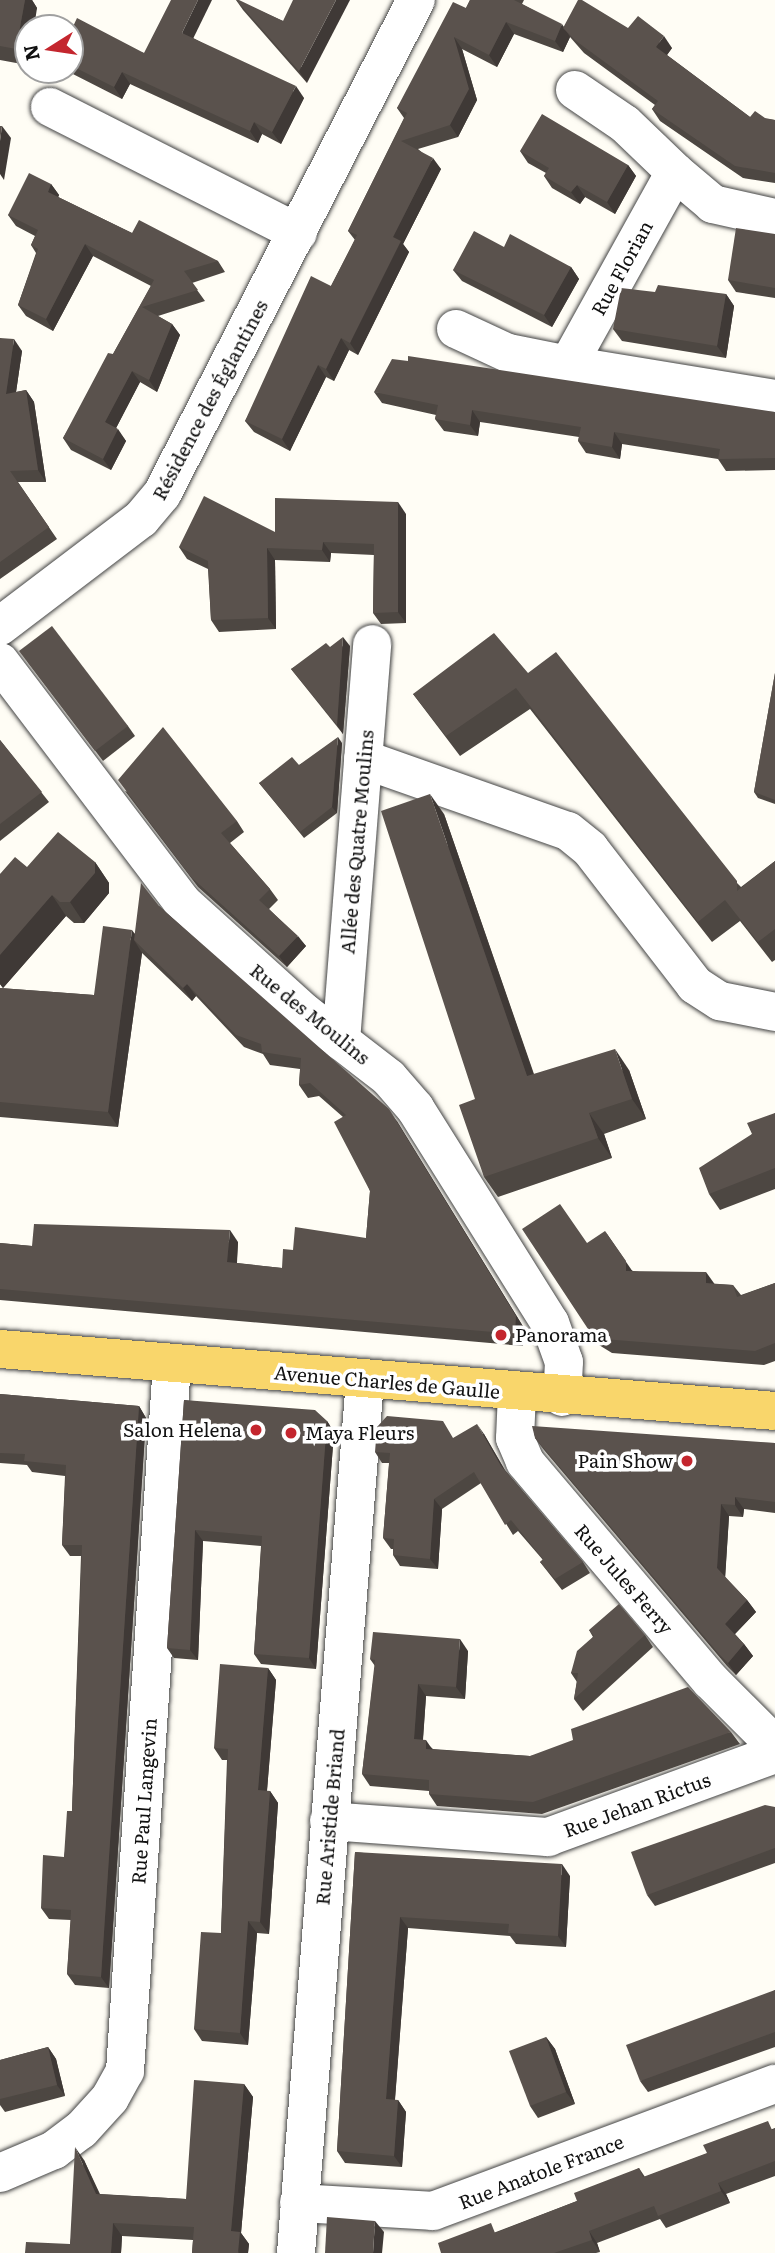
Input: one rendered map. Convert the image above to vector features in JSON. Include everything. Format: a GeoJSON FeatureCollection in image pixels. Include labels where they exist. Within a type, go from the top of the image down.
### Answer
{"type":"FeatureCollection","features":[{"type":"Feature","properties":{"kind":"main road","name":"Avenue Charles de Gaulle"},"geometry":{"type":"LineString","coordinates":[[0,1349],[517,1394],[775,1411]]}},
{"type":"Feature","properties":{"kind":"street","name":"Résidence des Églantines"},"geometry":{"type":"LineString","coordinates":[[0,626],[141,519],[162,494],[416,0]]}},
{"type":"Feature","properties":{"kind":"street"},"geometry":{"type":"LineString","coordinates":[[575,90],[625,124],[713,204],[775,218]]}},
{"type":"Feature","properties":{"kind":"street"},"geometry":{"type":"LineString","coordinates":[[50,107],[298,233]]}},
{"type":"Feature","properties":{"kind":"street","name":"Rue Florian"},"geometry":{"type":"LineString","coordinates":[[568,365],[675,172]]}},
{"type":"Feature","properties":{"kind":"street"},"geometry":{"type":"LineString","coordinates":[[456,329],[508,353],[775,399]]}},
{"type":"Feature","properties":{"kind":"street","name":"Allée des Quatre Moulins"},"geometry":{"type":"LineString","coordinates":[[341,1041],[372,644]]}},
{"type":"Feature","properties":{"kind":"street","name":"Rue des Moulins"},"geometry":{"type":"LineString","coordinates":[[0,662],[168,886],[209,929],[388,1078],[415,1108],[550,1323],[564,1362],[562,1397]]}},
{"type":"Feature","properties":{"kind":"street"},"geometry":{"type":"LineString","coordinates":[[363,759],[568,831],[590,849],[695,985],[720,1001],[775,1012]]}},
{"type":"Feature","properties":{"kind":"street","name":"Rue Paul Langevin"},"geometry":{"type":"LineString","coordinates":[[0,2173],[33,2161],[81,2130],[110,2098],[125,2071],[172,1364]]}},
{"type":"Feature","properties":{"kind":"street","name":"Rue Aristide Briand"},"geometry":{"type":"LineString","coordinates":[[296,2253],[365,1381]]}},
{"type":"Feature","properties":{"kind":"street","name":"Rue Jules Ferry"},"geometry":{"type":"LineString","coordinates":[[517,1394],[515,1438],[524,1462],[711,1681],[775,1745]]}},
{"type":"Feature","properties":{"kind":"street","name":"Rue Jehan Rictus"},"geometry":{"type":"LineString","coordinates":[[329,1821],[548,1837],[775,1754]]}},
{"type":"Feature","properties":{"kind":"street","name":"Rue Anatole France"},"geometry":{"type":"LineString","coordinates":[[299,2203],[433,2211],[775,2084]]}},
{"type":"Feature","properties":{"kind":"building"},"geometry":{"type":"Polygon","coordinates":[[[0,0],[25,0],[22,14],[14,14],[14,49],[0,46],[0,0]]]}},
{"type":"Feature","properties":{"kind":"building"},"geometry":{"type":"Polygon","coordinates":[[[171,0],[198,0],[182,33],[296,86],[272,132],[254,122],[250,131],[122,72],[114,87],[84,72],[84,22],[144,53],[171,0]]]}},
{"type":"Feature","properties":{"kind":"building"},"geometry":{"type":"Polygon","coordinates":[[[236,0],[283,21],[293,0],[336,0],[299,71],[236,0]]]}},
{"type":"Feature","properties":{"kind":"building"},"geometry":{"type":"Polygon","coordinates":[[[470,0],[514,0],[562,24],[555,41],[506,22],[489,55],[454,37],[469,89],[450,125],[401,141],[433,158],[393,237],[401,241],[350,343],[341,338],[326,369],[318,365],[282,439],[245,421],[311,276],[331,286],[357,235],[348,231],[407,113],[397,108],[453,2],[466,8],[470,0]]]}},
{"type":"Feature","properties":{"kind":"building"},"geometry":{"type":"Polygon","coordinates":[[[578,0],[628,28],[638,16],[664,36],[656,47],[750,117],[755,111],[765,118],[775,120],[775,173],[735,166],[652,109],[658,101],[576,41],[563,28],[578,0]]]}},
{"type":"Feature","properties":{"kind":"building"},"geometry":{"type":"Polygon","coordinates":[[[542,114],[628,165],[607,202],[577,185],[571,192],[544,176],[549,168],[520,151],[542,114]]]}},
{"type":"Feature","properties":{"kind":"building"},"geometry":{"type":"Polygon","coordinates":[[[29,173],[51,184],[48,192],[132,233],[139,220],[218,261],[184,271],[198,290],[142,307],[172,324],[149,380],[132,371],[105,422],[118,429],[103,459],[63,438],[108,353],[113,354],[154,280],[85,244],[46,319],[18,305],[38,249],[31,245],[38,230],[8,215],[29,173]]]}},
{"type":"Feature","properties":{"kind":"building"},"geometry":{"type":"Polygon","coordinates":[[[736,228],[775,234],[775,288],[728,280],[736,228]]]}},
{"type":"Feature","properties":{"kind":"building"},"geometry":{"type":"Polygon","coordinates":[[[474,231],[504,247],[510,234],[571,267],[544,315],[453,270],[474,231]]]}},
{"type":"Feature","properties":{"kind":"building"},"geometry":{"type":"Polygon","coordinates":[[[658,285],[726,294],[717,346],[613,329],[621,288],[655,292],[658,285]]]}},
{"type":"Feature","properties":{"kind":"building"},"geometry":{"type":"Polygon","coordinates":[[[0,338],[14,339],[6,394],[26,390],[38,470],[10,471],[49,527],[0,562],[0,338]]]}},
{"type":"Feature","properties":{"kind":"building"},"geometry":{"type":"Polygon","coordinates":[[[408,356],[775,412],[775,458],[718,459],[720,449],[614,432],[612,447],[578,441],[581,427],[472,410],[470,425],[435,419],[438,405],[374,392],[392,359],[408,361],[408,356]]]}},
{"type":"Feature","properties":{"kind":"building"},"geometry":{"type":"Polygon","coordinates":[[[204,496],[275,532],[275,498],[398,502],[398,612],[373,613],[374,544],[323,542],[322,550],[267,548],[268,618],[211,620],[208,561],[179,547],[204,496]]]}},
{"type":"Feature","properties":{"kind":"building"},"geometry":{"type":"Polygon","coordinates":[[[52,626],[128,726],[95,751],[19,651],[52,626]]]}},
{"type":"Feature","properties":{"kind":"building"},"geometry":{"type":"Polygon","coordinates":[[[494,633],[528,673],[556,652],[737,881],[737,891],[775,861],[775,929],[758,942],[725,900],[698,922],[516,688],[446,736],[413,694],[494,633]]]}},
{"type":"Feature","properties":{"kind":"building"},"geometry":{"type":"Polygon","coordinates":[[[343,637],[337,725],[291,669],[326,643],[330,647],[343,637]]]}},
{"type":"Feature","properties":{"kind":"building"},"geometry":{"type":"Polygon","coordinates":[[[775,673],[775,800],[754,792],[775,673]]]}},
{"type":"Feature","properties":{"kind":"building"},"geometry":{"type":"Polygon","coordinates":[[[163,727],[237,821],[221,833],[270,889],[259,900],[298,936],[279,956],[191,877],[118,780],[163,727]]]}},
{"type":"Feature","properties":{"kind":"building"},"geometry":{"type":"Polygon","coordinates":[[[338,737],[332,807],[300,832],[259,783],[292,757],[299,765],[338,737]]]}},
{"type":"Feature","properties":{"kind":"building"},"geometry":{"type":"Polygon","coordinates":[[[0,740],[42,792],[0,824],[0,740]]]}},
{"type":"Feature","properties":{"kind":"building"},"geometry":{"type":"Polygon","coordinates":[[[430,794],[527,1076],[615,1049],[632,1099],[589,1113],[598,1138],[484,1177],[459,1105],[475,1099],[381,811],[430,794]]]}},
{"type":"Feature","properties":{"kind":"building"},"geometry":{"type":"Polygon","coordinates":[[[58,832],[95,862],[95,873],[70,902],[60,902],[52,895],[0,955],[0,874],[15,857],[27,867],[58,832]]]}},
{"type":"Feature","properties":{"kind":"building"},"geometry":{"type":"Polygon","coordinates":[[[141,883],[159,906],[389,1109],[516,1316],[515,1334],[0,1289],[0,1243],[32,1246],[34,1224],[230,1230],[227,1262],[282,1268],[283,1249],[293,1250],[295,1227],[366,1238],[370,1191],[334,1122],[346,1115],[310,1083],[299,1085],[301,1058],[262,1052],[261,1044],[236,1035],[187,984],[183,988],[134,940],[141,883]]]}},
{"type":"Feature","properties":{"kind":"building"},"geometry":{"type":"Polygon","coordinates":[[[103,926],[132,930],[108,1112],[0,1102],[0,988],[94,995],[103,926]]]}},
{"type":"Feature","properties":{"kind":"building"},"geometry":{"type":"Polygon","coordinates":[[[775,1113],[775,1168],[709,1194],[699,1168],[752,1134],[747,1123],[775,1113]]]}},
{"type":"Feature","properties":{"kind":"building"},"geometry":{"type":"Polygon","coordinates":[[[560,1204],[587,1243],[605,1231],[626,1261],[626,1271],[706,1272],[706,1283],[733,1285],[737,1297],[775,1283],[775,1343],[755,1351],[603,1339],[590,1332],[522,1229],[560,1204]]]}},
{"type":"Feature","properties":{"kind":"building"},"geometry":{"type":"Polygon","coordinates":[[[0,1394],[139,1406],[101,1977],[67,1974],[71,1910],[41,1908],[43,1855],[64,1857],[67,1811],[72,1811],[82,1545],[62,1545],[66,1465],[24,1461],[25,1454],[0,1453],[0,1394]]]}},
{"type":"Feature","properties":{"kind":"building"},"geometry":{"type":"Polygon","coordinates":[[[184,1400],[315,1410],[327,1421],[309,1658],[254,1654],[262,1536],[195,1530],[190,1650],[167,1648],[184,1400]]]}},
{"type":"Feature","properties":{"kind":"building"},"geometry":{"type":"Polygon","coordinates":[[[387,1416],[443,1421],[453,1438],[477,1424],[501,1466],[583,1562],[555,1579],[540,1562],[543,1559],[511,1520],[505,1525],[474,1472],[434,1499],[430,1559],[393,1555],[394,1539],[383,1538],[390,1453],[375,1452],[377,1427],[387,1416]]]}},
{"type":"Feature","properties":{"kind":"building"},"geometry":{"type":"Polygon","coordinates":[[[532,1426],[775,1443],[775,1502],[735,1497],[735,1505],[721,1504],[717,1568],[747,1600],[725,1624],[744,1644],[728,1663],[535,1438],[532,1426]]]}},
{"type":"Feature","properties":{"kind":"building"},"geometry":{"type":"Polygon","coordinates":[[[619,1604],[645,1635],[574,1699],[578,1673],[571,1673],[577,1651],[594,1636],[589,1630],[619,1604]]]}},
{"type":"Feature","properties":{"kind":"building"},"geometry":{"type":"Polygon","coordinates":[[[373,1632],[460,1639],[456,1687],[418,1684],[414,1739],[426,1740],[426,1749],[530,1756],[573,1740],[571,1729],[688,1687],[731,1732],[533,1802],[429,1794],[429,1780],[362,1774],[375,1660],[370,1659],[373,1632]]]}},
{"type":"Feature","properties":{"kind":"building"},"geometry":{"type":"Polygon","coordinates":[[[220,1664],[268,1668],[258,1790],[270,1791],[260,1922],[248,1921],[240,2033],[194,2029],[201,1932],[221,1933],[228,1749],[214,1748],[220,1664]]]}},
{"type":"Feature","properties":{"kind":"building"},"geometry":{"type":"Polygon","coordinates":[[[765,1805],[775,1807],[775,1848],[647,1895],[631,1852],[765,1805]]]}},
{"type":"Feature","properties":{"kind":"building"},"geometry":{"type":"Polygon","coordinates":[[[355,1852],[562,1864],[558,1936],[508,1933],[509,1924],[400,1917],[386,2099],[398,2100],[394,2156],[337,2151],[355,1852]]]}},
{"type":"Feature","properties":{"kind":"building"},"geometry":{"type":"Polygon","coordinates":[[[775,1990],[775,2032],[640,2081],[626,2045],[775,1990]]]}},
{"type":"Feature","properties":{"kind":"building"},"geometry":{"type":"Polygon","coordinates":[[[546,2037],[566,2092],[530,2106],[509,2051],[546,2037]]]}},
{"type":"Feature","properties":{"kind":"building"},"geometry":{"type":"Polygon","coordinates":[[[48,2047],[57,2085],[0,2099],[0,2060],[48,2047]]]}},
{"type":"Feature","properties":{"kind":"building"},"geometry":{"type":"Polygon","coordinates":[[[194,2080],[244,2084],[231,2231],[240,2232],[238,2253],[192,2253],[194,2227],[113,2223],[111,2253],[25,2253],[26,2242],[70,2244],[75,2147],[96,2194],[186,2199],[194,2080]]]}},
{"type":"Feature","properties":{"kind":"building"},"geometry":{"type":"Polygon","coordinates":[[[768,2121],[772,2130],[775,2128],[775,2161],[718,2183],[721,2191],[658,2216],[654,2206],[589,2231],[592,2240],[554,2253],[441,2253],[438,2243],[491,2223],[495,2233],[577,2201],[574,2193],[639,2168],[643,2177],[707,2153],[703,2145],[768,2121]]]}},
{"type":"Feature","properties":{"kind":"building"},"geometry":{"type":"Polygon","coordinates":[[[327,2217],[375,2221],[373,2253],[325,2253],[327,2217]]]}},
{"type":"Feature","properties":{"kind":"place","name":"Panorama"},"geometry":{"type":"Point","coordinates":[501,1335]}},
{"type":"Feature","properties":{"kind":"place","name":"Salon Helena"},"geometry":{"type":"Point","coordinates":[256,1430]}},
{"type":"Feature","properties":{"kind":"place","name":"Maya Fleurs"},"geometry":{"type":"Point","coordinates":[291,1433]}},
{"type":"Feature","properties":{"kind":"place","name":"Pain Show"},"geometry":{"type":"Point","coordinates":[687,1461]}}]}
